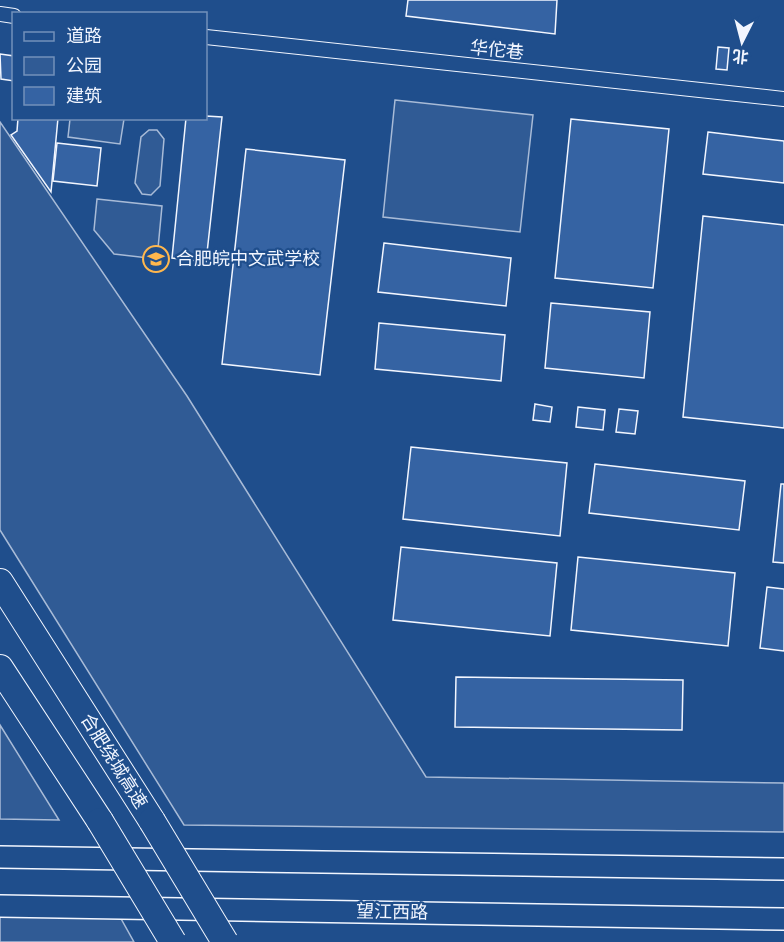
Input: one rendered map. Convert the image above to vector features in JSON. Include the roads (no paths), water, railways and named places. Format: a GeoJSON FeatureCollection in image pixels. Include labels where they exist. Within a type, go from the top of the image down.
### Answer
{"type":"FeatureCollection","features":[{"type":"Feature","properties":{"kind":"highway","name":"合肥绕城高速"},"geometry":{"type":"LineString","coordinates":[[0,582],[152,821],[225,942]]}},
{"type":"Feature","properties":{"kind":"highway"},"geometry":{"type":"LineString","coordinates":[[0,668],[100,822],[173,942]]}},
{"type":"Feature","properties":{"kind":"main road"},"geometry":{"type":"LineString","coordinates":[[0,857],[784,869]]}},
{"type":"Feature","properties":{"kind":"main road","name":"望江西路"},"geometry":{"type":"LineString","coordinates":[[0,906],[784,919]]}},
{"type":"Feature","properties":{"kind":"street","name":"华佗巷"},"geometry":{"type":"LineString","coordinates":[[207,37],[784,99]]}},
{"type":"Feature","properties":{"kind":"place","name":"合肥皖中文武学校"},"geometry":{"type":"Point","coordinates":[156,259]}}]}
